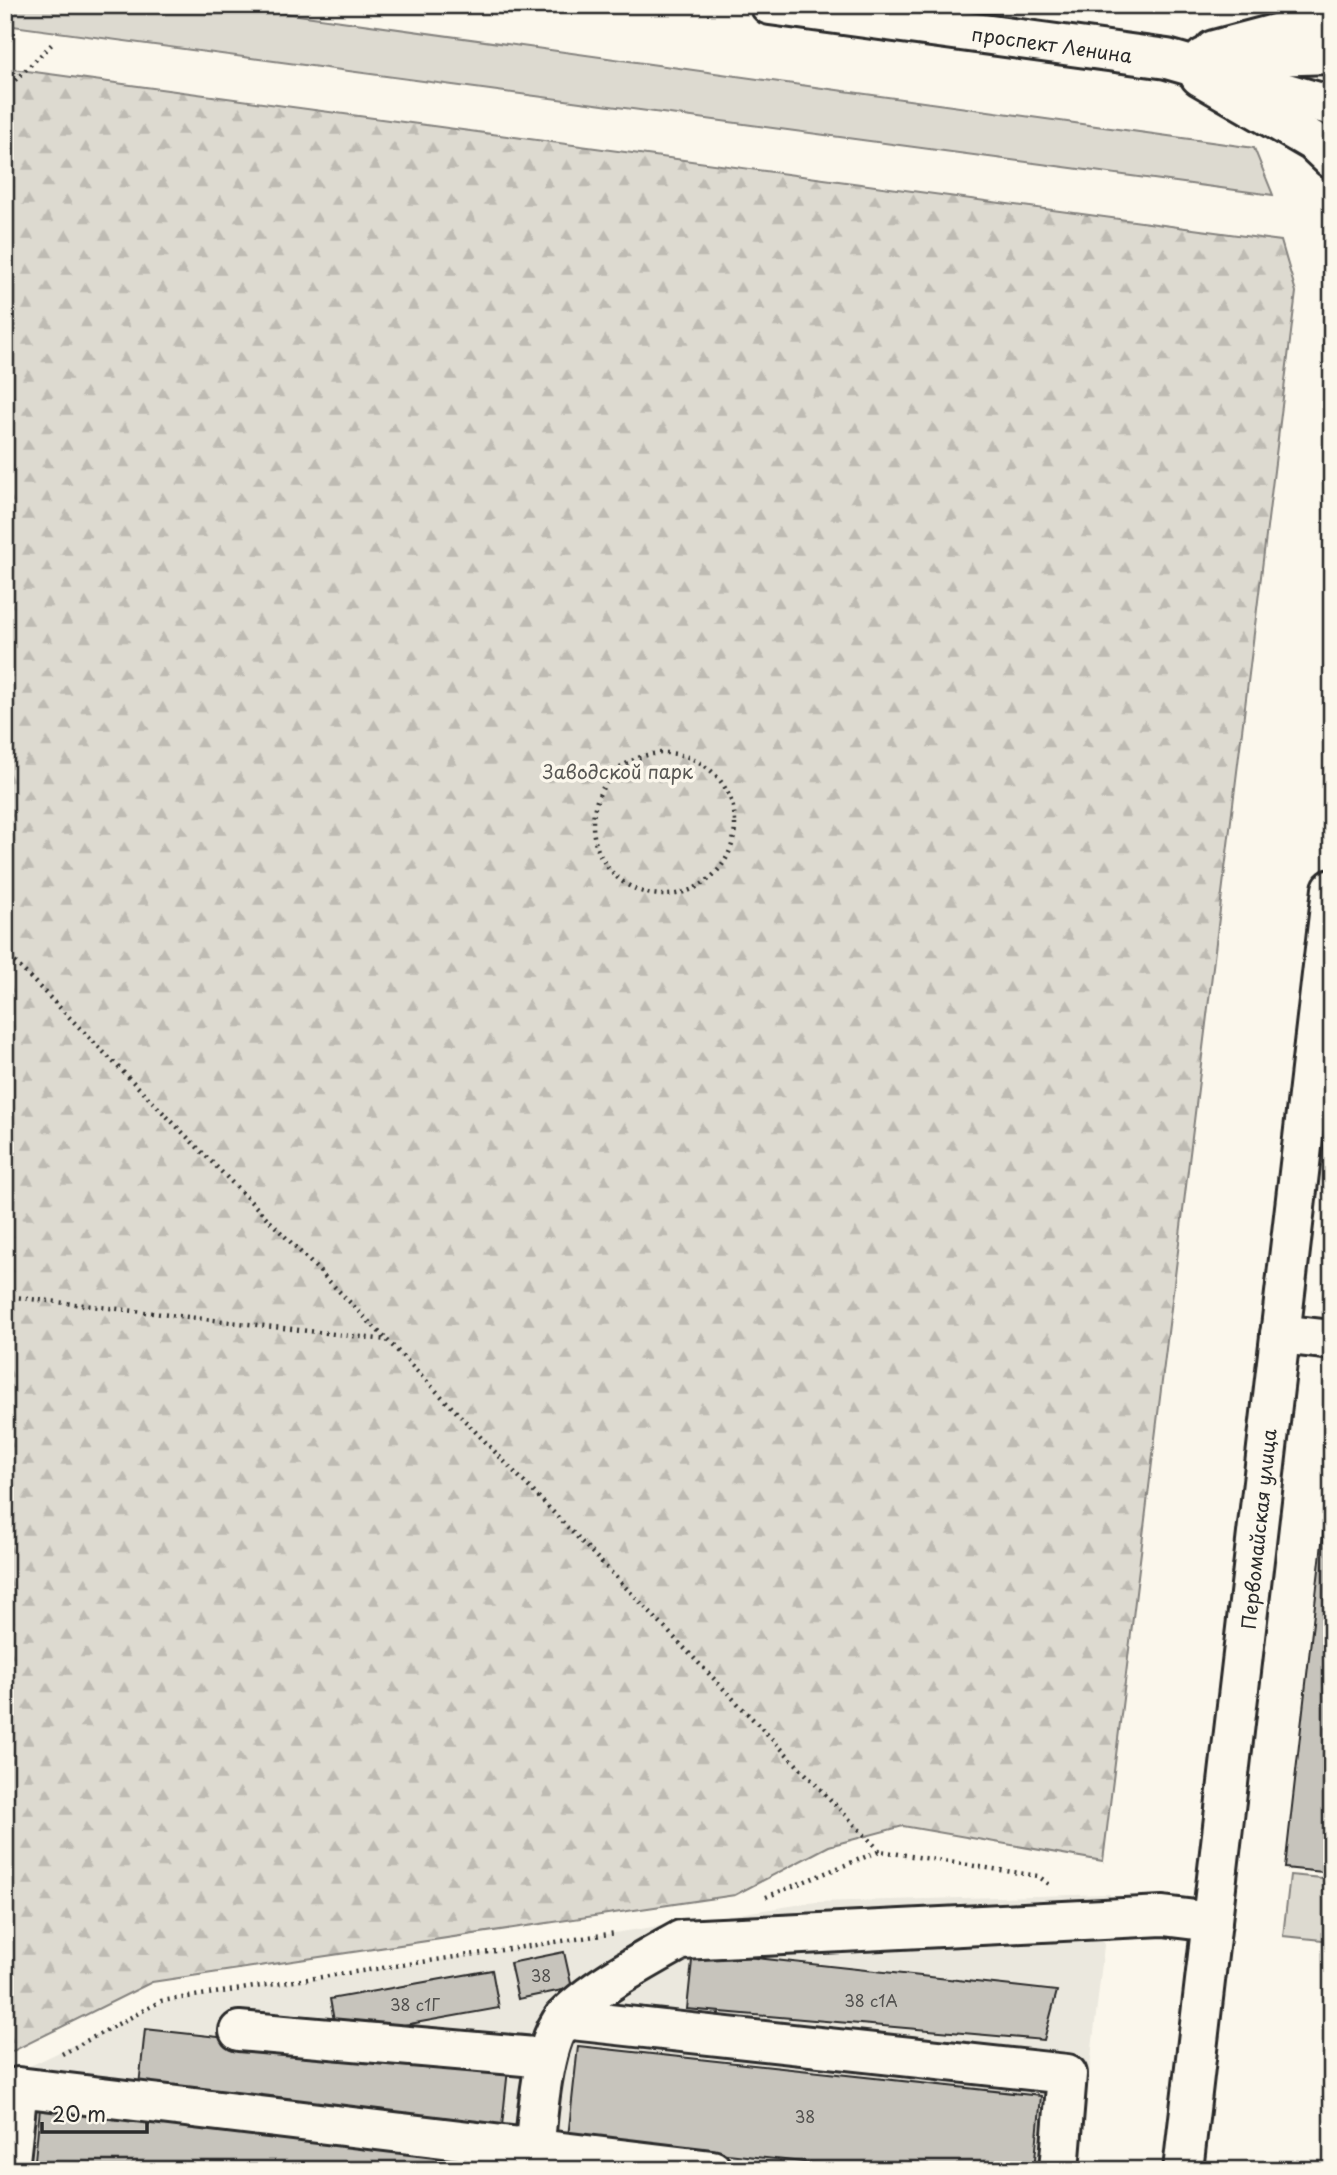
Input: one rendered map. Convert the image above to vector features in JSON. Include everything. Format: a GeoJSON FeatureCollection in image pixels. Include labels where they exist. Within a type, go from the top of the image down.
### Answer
{"type":"FeatureCollection","features":[{"type":"Feature","properties":{"kind":"street","name":"проспект Ленина"},"geometry":{"type":"LineString","coordinates":[[770,5],[1167,59]]}},
{"type":"Feature","properties":{"kind":"street"},"geometry":{"type":"LineString","coordinates":[[1167,59],[1286,31],[1332,13]]}},
{"type":"Feature","properties":{"kind":"street"},"geometry":{"type":"LineString","coordinates":[[1167,59],[1332,54]]}},
{"type":"Feature","properties":{"kind":"street"},"geometry":{"type":"LineString","coordinates":[[1167,59],[1332,106]]}},
{"type":"Feature","properties":{"kind":"street"},"geometry":{"type":"LineString","coordinates":[[1167,59],[1314,142],[1332,159]]}},
{"type":"Feature","properties":{"kind":"street","name":"Первомайская улица"},"geometry":{"type":"LineString","coordinates":[[1183,2170],[1332,888]]}},
{"type":"Feature","properties":{"kind":"street"},"geometry":{"type":"LineString","coordinates":[[1280,1334],[1332,1340]]}},
{"type":"Feature","properties":{"kind":"street"},"geometry":{"type":"LineString","coordinates":[[534,2160],[546,2058],[563,2019],[622,1974],[681,1940],[1163,1916],[1212,1922]]}},
{"type":"Feature","properties":{"kind":"street"},"geometry":{"type":"LineString","coordinates":[[563,2019],[1067,2074],[1059,2170]]}},
{"type":"Feature","properties":{"kind":"street"},"geometry":{"type":"LineString","coordinates":[[239,2031],[546,2058]]}},
{"type":"Feature","properties":{"kind":"street"},"geometry":{"type":"LineString","coordinates":[[9,2170],[18,2087],[534,2160],[712,2170]]}},
{"type":"Feature","properties":{"kind":"path"},"geometry":{"type":"LineString","coordinates":[[5,90],[53,43]]}},
{"type":"Feature","properties":{"kind":"path"},"geometry":{"type":"LineString","coordinates":[[661,753],[680,754],[712,772],[724,786],[735,821],[727,857],[716,873],[702,884],[666,895],[640,890],[615,876],[604,862],[592,827],[594,808],[611,775],[634,760],[661,753]]}},
{"type":"Feature","properties":{"kind":"path"},"geometry":{"type":"LineString","coordinates":[[5,952],[387,1340],[880,1851]]}},
{"type":"Feature","properties":{"kind":"path"},"geometry":{"type":"LineString","coordinates":[[5,1296],[387,1340]]}},
{"type":"Feature","properties":{"kind":"path"},"geometry":{"type":"LineString","coordinates":[[764,1898],[880,1851],[1038,1876],[1101,1920]]}},
{"type":"Feature","properties":{"kind":"path"},"geometry":{"type":"LineString","coordinates":[[53,2060],[160,2001],[629,1931]]}},
{"type":"Feature","properties":{"kind":"shaded area"},"geometry":{"type":"Polygon","coordinates":[[[1110,1894],[1078,2170],[5,2170],[5,2078],[164,2002],[816,1902],[1110,1894]]]}},
{"type":"Feature","properties":{"kind":"green space"},"geometry":{"type":"Polygon","coordinates":[[[5,5],[226,5],[1254,148],[1273,195],[5,25],[5,5]]]}},
{"type":"Feature","properties":{"kind":"green space","name":"Заводской парк"},"geometry":{"type":"Polygon","coordinates":[[[5,68],[1281,241],[1296,292],[1103,1861],[903,1826],[829,1846],[735,1895],[152,1982],[5,2055],[5,68]]]}},
{"type":"Feature","properties":{"kind":"green space"},"geometry":{"type":"Polygon","coordinates":[[[1290,1875],[1332,1879],[1332,1941],[1283,1936],[1290,1875]]]}},
{"type":"Feature","properties":{"kind":"building"},"geometry":{"type":"Polygon","coordinates":[[[1332,1455],[1332,1873],[1285,1868],[1332,1455]]]}},
{"type":"Feature","properties":{"kind":"building"},"geometry":{"type":"Polygon","coordinates":[[[693,1951],[1057,1991],[1044,2040],[687,2009],[693,1951]]]}},
{"type":"Feature","properties":{"kind":"building"},"geometry":{"type":"Polygon","coordinates":[[[564,1952],[572,1988],[518,1999],[510,1963],[564,1952]]]}},
{"type":"Feature","properties":{"kind":"building"},"geometry":{"type":"Polygon","coordinates":[[[492,1970],[499,2008],[337,2037],[330,1999],[492,1970]]]}},
{"type":"Feature","properties":{"kind":"building"},"geometry":{"type":"Polygon","coordinates":[[[145,2029],[508,2069],[502,2126],[139,2086],[145,2029]]]}},
{"type":"Feature","properties":{"kind":"building"},"geometry":{"type":"Polygon","coordinates":[[[578,2046],[1041,2096],[1034,2170],[878,2170],[568,2137],[578,2046]]]}},
{"type":"Feature","properties":{"kind":"building"},"geometry":{"type":"Polygon","coordinates":[[[40,2108],[504,2158],[503,2170],[34,2170],[40,2108]]]}}]}
